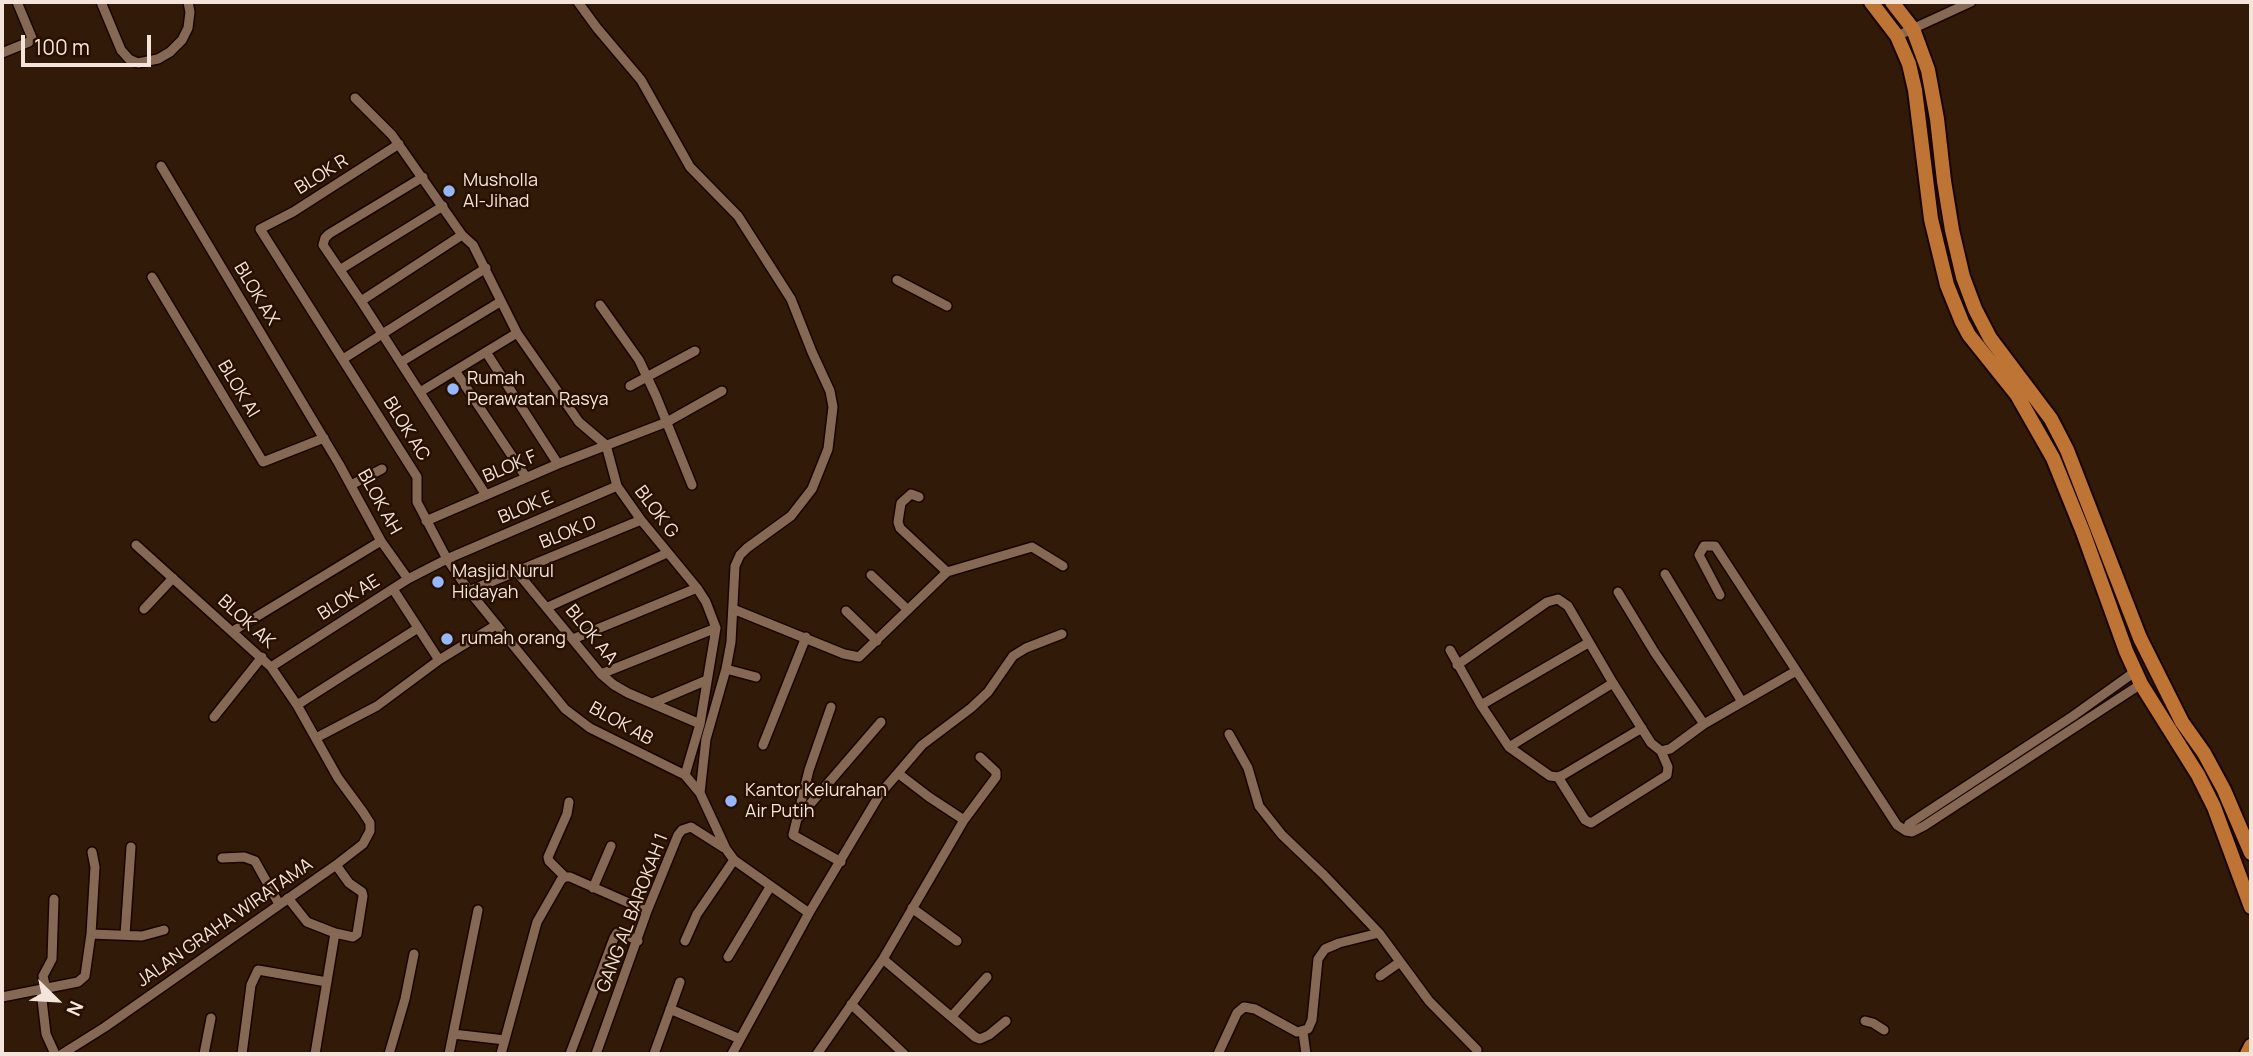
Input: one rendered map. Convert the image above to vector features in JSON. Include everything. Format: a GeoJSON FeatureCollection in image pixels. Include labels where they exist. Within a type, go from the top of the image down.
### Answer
{"type":"FeatureCollection","features":[{"type":"Feature","properties":{"kind":"main road"},"geometry":{"type":"LineString","coordinates":[[1871,2],[1897,36],[1909,64],[1915,90],[1931,219],[1947,285],[1969,335],[2017,395],[2053,458],[2090,528],[2163,689],[2219,779],[2251,853]]}},
{"type":"Feature","properties":{"kind":"main road"},"geometry":{"type":"LineString","coordinates":[[1892,2],[1913,29],[1924,60],[1937,118],[1944,181],[1963,277],[1975,309],[1990,338],[2051,419],[2067,450],[2138,678],[2214,807],[2251,907]]}},
{"type":"Feature","properties":{"kind":"main road"},"geometry":{"type":"LineString","coordinates":[[2247,1054],[2251,1046]]}},
{"type":"Feature","properties":{"kind":"street"},"geometry":{"type":"LineString","coordinates":[[2,53],[29,42],[32,38],[17,2]]}},
{"type":"Feature","properties":{"kind":"street"},"geometry":{"type":"LineString","coordinates":[[101,2],[121,50],[129,59],[138,63],[158,59],[182,40],[188,28],[188,2]]}},
{"type":"Feature","properties":{"kind":"street"},"geometry":{"type":"LineString","coordinates":[[579,2],[641,80],[691,167],[738,216],[796,306],[812,352],[830,391],[833,407],[831,434],[812,489],[792,516],[740,555],[733,574],[733,608],[726,669],[706,739],[700,793]]}},
{"type":"Feature","properties":{"kind":"street"},"geometry":{"type":"LineString","coordinates":[[1897,36],[1970,2]]}},
{"type":"Feature","properties":{"kind":"street"},"geometry":{"type":"LineString","coordinates":[[355,99],[384,126],[424,177],[473,245],[517,333],[579,422],[606,445]]}},
{"type":"Feature","properties":{"kind":"street","name":"BLOK R"},"geometry":{"type":"LineString","coordinates":[[260,229],[293,212],[399,145]]}},
{"type":"Feature","properties":{"kind":"street","name":"BLOK AX"},"geometry":{"type":"LineString","coordinates":[[161,166],[324,438]]}},
{"type":"Feature","properties":{"kind":"street"},"geometry":{"type":"LineString","coordinates":[[424,177],[329,234],[323,246],[362,300],[485,495]]}},
{"type":"Feature","properties":{"kind":"street"},"geometry":{"type":"LineString","coordinates":[[341,269],[443,206]]}},
{"type":"Feature","properties":{"kind":"street","name":"BLOK AC"},"geometry":{"type":"LineString","coordinates":[[260,229],[417,477],[417,502],[426,520]]}},
{"type":"Feature","properties":{"kind":"street"},"geometry":{"type":"LineString","coordinates":[[362,300],[463,234]]}},
{"type":"Feature","properties":{"kind":"street"},"geometry":{"type":"LineString","coordinates":[[343,359],[486,268]]}},
{"type":"Feature","properties":{"kind":"street","name":"BLOK AI"},"geometry":{"type":"LineString","coordinates":[[152,277],[263,462],[324,438]]}},
{"type":"Feature","properties":{"kind":"street"},"geometry":{"type":"LineString","coordinates":[[897,280],[947,306]]}},
{"type":"Feature","properties":{"kind":"street"},"geometry":{"type":"LineString","coordinates":[[401,362],[500,302]]}},
{"type":"Feature","properties":{"kind":"street"},"geometry":{"type":"LineString","coordinates":[[600,305],[627,340],[648,378],[692,485]]}},
{"type":"Feature","properties":{"kind":"street"},"geometry":{"type":"LineString","coordinates":[[420,392],[517,333]]}},
{"type":"Feature","properties":{"kind":"street"},"geometry":{"type":"LineString","coordinates":[[630,386],[695,351]]}},
{"type":"Feature","properties":{"kind":"street"},"geometry":{"type":"LineString","coordinates":[[486,352],[558,464]]}},
{"type":"Feature","properties":{"kind":"street"},"geometry":{"type":"LineString","coordinates":[[456,372],[526,478]]}},
{"type":"Feature","properties":{"kind":"street","name":"BLOK F"},"geometry":{"type":"LineString","coordinates":[[426,520],[558,464],[667,422],[722,391]]}},
{"type":"Feature","properties":{"kind":"street","name":"BLOK AH"},"geometry":{"type":"LineString","coordinates":[[324,438],[381,541],[408,579]]}},
{"type":"Feature","properties":{"kind":"street","name":"BLOK G"},"geometry":{"type":"LineString","coordinates":[[606,445],[617,486],[667,553],[681,565],[706,602],[716,628]]}},
{"type":"Feature","properties":{"kind":"street"},"geometry":{"type":"LineString","coordinates":[[351,485],[382,468]]}},
{"type":"Feature","properties":{"kind":"street","name":"BLOK E"},"geometry":{"type":"LineString","coordinates":[[447,559],[617,486]]}},
{"type":"Feature","properties":{"kind":"street"},"geometry":{"type":"LineString","coordinates":[[919,497],[911,494],[901,503],[898,522],[900,528],[947,572]]}},
{"type":"Feature","properties":{"kind":"street","name":"BLOK AB"},"geometry":{"type":"LineString","coordinates":[[426,520],[447,559],[469,591],[565,709],[590,728],[685,775]]}},
{"type":"Feature","properties":{"kind":"street","name":"BLOK D"},"geometry":{"type":"LineString","coordinates":[[469,591],[641,520]]}},
{"type":"Feature","properties":{"kind":"street"},"geometry":{"type":"LineString","coordinates":[[233,631],[381,541]]}},
{"type":"Feature","properties":{"kind":"street","name":"BLOK AK"},"geometry":{"type":"LineString","coordinates":[[136,545],[271,667],[297,705],[338,778],[370,823],[370,831],[363,844]]}},
{"type":"Feature","properties":{"kind":"street"},"geometry":{"type":"LineString","coordinates":[[1720,595],[1699,555],[1704,546],[1715,546],[1897,825],[1909,829],[1935,819],[2138,678]]}},
{"type":"Feature","properties":{"kind":"street"},"geometry":{"type":"LineString","coordinates":[[733,608],[853,657],[859,657],[947,572],[1032,547],[1063,566]]}},
{"type":"Feature","properties":{"kind":"street"},"geometry":{"type":"LineString","coordinates":[[548,607],[667,553]]}},
{"type":"Feature","properties":{"kind":"street","name":"BLOK AE"},"geometry":{"type":"LineString","coordinates":[[271,667],[408,579],[447,559]]}},
{"type":"Feature","properties":{"kind":"street","name":"BLOK AA"},"geometry":{"type":"LineString","coordinates":[[517,572],[601,674],[628,694],[699,724]]}},
{"type":"Feature","properties":{"kind":"street"},"geometry":{"type":"LineString","coordinates":[[1665,574],[1742,702]]}},
{"type":"Feature","properties":{"kind":"street"},"geometry":{"type":"LineString","coordinates":[[872,575],[908,610]]}},
{"type":"Feature","properties":{"kind":"street"},"geometry":{"type":"LineString","coordinates":[[144,608],[173,578]]}},
{"type":"Feature","properties":{"kind":"street"},"geometry":{"type":"LineString","coordinates":[[573,639],[697,588]]}},
{"type":"Feature","properties":{"kind":"street"},"geometry":{"type":"LineString","coordinates":[[393,589],[439,660]]}},
{"type":"Feature","properties":{"kind":"street"},"geometry":{"type":"LineString","coordinates":[[1618,592],[1655,653],[1704,724]]}},
{"type":"Feature","properties":{"kind":"street"},"geometry":{"type":"LineString","coordinates":[[1457,665],[1547,602],[1558,599],[1568,606],[1588,643],[1656,749],[1665,750],[1704,724],[1796,671]]}},
{"type":"Feature","properties":{"kind":"street"},"geometry":{"type":"LineString","coordinates":[[845,611],[877,641]]}},
{"type":"Feature","properties":{"kind":"street"},"geometry":{"type":"LineString","coordinates":[[316,738],[365,713],[439,660],[496,625]]}},
{"type":"Feature","properties":{"kind":"street"},"geometry":{"type":"LineString","coordinates":[[297,705],[418,628]]}},
{"type":"Feature","properties":{"kind":"street"},"geometry":{"type":"LineString","coordinates":[[601,674],[716,628]]}},
{"type":"Feature","properties":{"kind":"street"},"geometry":{"type":"LineString","coordinates":[[716,628],[699,724],[685,775],[700,793],[726,849],[734,860],[809,913]]}},
{"type":"Feature","properties":{"kind":"street"},"geometry":{"type":"LineString","coordinates":[[732,1054],[809,913],[880,794],[922,745],[978,702],[1013,656],[1062,634]]}},
{"type":"Feature","properties":{"kind":"street"},"geometry":{"type":"LineString","coordinates":[[763,745],[806,637]]}},
{"type":"Feature","properties":{"kind":"street"},"geometry":{"type":"LineString","coordinates":[[1481,705],[1588,643]]}},
{"type":"Feature","properties":{"kind":"street"},"geometry":{"type":"LineString","coordinates":[[1450,650],[1509,747],[1550,776],[1558,777],[1642,728]]}},
{"type":"Feature","properties":{"kind":"street"},"geometry":{"type":"LineString","coordinates":[[214,717],[262,657]]}},
{"type":"Feature","properties":{"kind":"street"},"geometry":{"type":"LineString","coordinates":[[726,669],[756,677]]}},
{"type":"Feature","properties":{"kind":"street"},"geometry":{"type":"LineString","coordinates":[[1909,829],[2073,716],[2138,678]]}},
{"type":"Feature","properties":{"kind":"street"},"geometry":{"type":"LineString","coordinates":[[653,703],[708,680]]}},
{"type":"Feature","properties":{"kind":"street"},"geometry":{"type":"LineString","coordinates":[[1509,747],[1613,683]]}},
{"type":"Feature","properties":{"kind":"street"},"geometry":{"type":"LineString","coordinates":[[831,707],[809,770],[793,831],[795,838],[841,862]]}},
{"type":"Feature","properties":{"kind":"street"},"geometry":{"type":"LineString","coordinates":[[797,819],[881,722]]}},
{"type":"Feature","properties":{"kind":"street"},"geometry":{"type":"LineString","coordinates":[[1229,734],[1248,768],[1259,806],[1282,835],[1379,933],[1444,1019],[1477,1050]]}},
{"type":"Feature","properties":{"kind":"street"},"geometry":{"type":"LineString","coordinates":[[1558,777],[1584,820],[1591,823],[1667,775],[1665,750]]}},
{"type":"Feature","properties":{"kind":"street"},"geometry":{"type":"LineString","coordinates":[[817,1054],[883,959],[964,820],[997,774],[980,757]]}},
{"type":"Feature","properties":{"kind":"street"},"geometry":{"type":"LineString","coordinates":[[899,774],[964,820]]}},
{"type":"Feature","properties":{"kind":"street"},"geometry":{"type":"LineString","coordinates":[[569,802],[567,814],[548,857],[549,861],[565,877],[648,911]]}},
{"type":"Feature","properties":{"kind":"street","name":"GANG AL BAROKAH 1"},"geometry":{"type":"LineString","coordinates":[[596,1054],[678,835],[682,830],[691,827],[726,849]]}},
{"type":"Feature","properties":{"kind":"street","name":"JALAN GRAHA WIRATAMA"},"geometry":{"type":"LineString","coordinates":[[66,1053],[363,844]]}},
{"type":"Feature","properties":{"kind":"street"},"geometry":{"type":"LineString","coordinates":[[593,888],[611,846]]}},
{"type":"Feature","properties":{"kind":"street"},"geometry":{"type":"LineString","coordinates":[[125,935],[131,847]]}},
{"type":"Feature","properties":{"kind":"street"},"geometry":{"type":"LineString","coordinates":[[2,997],[44,990],[82,979],[86,971],[91,934],[96,867],[92,852]]}},
{"type":"Feature","properties":{"kind":"street"},"geometry":{"type":"LineString","coordinates":[[222,858],[244,857],[255,861],[279,904]]}},
{"type":"Feature","properties":{"kind":"street"},"geometry":{"type":"LineString","coordinates":[[685,941],[697,914],[734,860]]}},
{"type":"Feature","properties":{"kind":"street"},"geometry":{"type":"LineString","coordinates":[[288,898],[307,922],[353,937],[357,934],[363,896],[336,865]]}},
{"type":"Feature","properties":{"kind":"street"},"geometry":{"type":"LineString","coordinates":[[501,1054],[537,922],[565,877]]}},
{"type":"Feature","properties":{"kind":"street"},"geometry":{"type":"LineString","coordinates":[[728,957],[770,887]]}},
{"type":"Feature","properties":{"kind":"street"},"geometry":{"type":"LineString","coordinates":[[54,899],[52,959],[43,976],[46,1034],[55,1054]]}},
{"type":"Feature","properties":{"kind":"street"},"geometry":{"type":"LineString","coordinates":[[912,908],[957,941]]}},
{"type":"Feature","properties":{"kind":"street"},"geometry":{"type":"LineString","coordinates":[[449,1054],[478,910]]}},
{"type":"Feature","properties":{"kind":"street"},"geometry":{"type":"LineString","coordinates":[[91,934],[142,936],[163,930]]}},
{"type":"Feature","properties":{"kind":"street"},"geometry":{"type":"LineString","coordinates":[[315,1054],[335,933]]}},
{"type":"Feature","properties":{"kind":"street"},"geometry":{"type":"LineString","coordinates":[[570,1054],[617,933],[638,941]]}},
{"type":"Feature","properties":{"kind":"street"},"geometry":{"type":"LineString","coordinates":[[1218,1054],[1237,1013],[1244,1007],[1255,1009],[1297,1032],[1308,1029],[1312,1020],[1318,959],[1325,949],[1379,933]]}},
{"type":"Feature","properties":{"kind":"street"},"geometry":{"type":"LineString","coordinates":[[389,1054],[405,999],[414,954]]}},
{"type":"Feature","properties":{"kind":"street"},"geometry":{"type":"LineString","coordinates":[[883,959],[980,1039],[1006,1021]]}},
{"type":"Feature","properties":{"kind":"street"},"geometry":{"type":"LineString","coordinates":[[1380,976],[1400,962]]}},
{"type":"Feature","properties":{"kind":"street"},"geometry":{"type":"LineString","coordinates":[[242,1054],[251,985],[256,972],[264,969],[327,982]]}},
{"type":"Feature","properties":{"kind":"street"},"geometry":{"type":"LineString","coordinates":[[952,1016],[987,977]]}},
{"type":"Feature","properties":{"kind":"street"},"geometry":{"type":"LineString","coordinates":[[654,1054],[680,982]]}},
{"type":"Feature","properties":{"kind":"street"},"geometry":{"type":"LineString","coordinates":[[851,1004],[904,1054]]}},
{"type":"Feature","properties":{"kind":"street"},"geometry":{"type":"LineString","coordinates":[[670,1009],[740,1039]]}},
{"type":"Feature","properties":{"kind":"street"},"geometry":{"type":"LineString","coordinates":[[204,1054],[211,1018]]}},
{"type":"Feature","properties":{"kind":"street"},"geometry":{"type":"LineString","coordinates":[[1865,1021],[1884,1030]]}},
{"type":"Feature","properties":{"kind":"street"},"geometry":{"type":"LineString","coordinates":[[1303,1032],[1306,1054]]}},
{"type":"Feature","properties":{"kind":"street"},"geometry":{"type":"LineString","coordinates":[[453,1034],[505,1040]]}},
{"type":"Feature","properties":{"kind":"place","name":"Musholla Al-Jihad"},"geometry":{"type":"Point","coordinates":[449,191]}},
{"type":"Feature","properties":{"kind":"place","name":"Rumah Perawatan Rasya"},"geometry":{"type":"Point","coordinates":[453,389]}},
{"type":"Feature","properties":{"kind":"place","name":"Masjid Nurul Hidayah"},"geometry":{"type":"Point","coordinates":[438,582]}},
{"type":"Feature","properties":{"kind":"place","name":"rumah orang"},"geometry":{"type":"Point","coordinates":[447,639]}},
{"type":"Feature","properties":{"kind":"place","name":"Kantor Kelurahan Air Putih"},"geometry":{"type":"Point","coordinates":[731,801]}}]}
